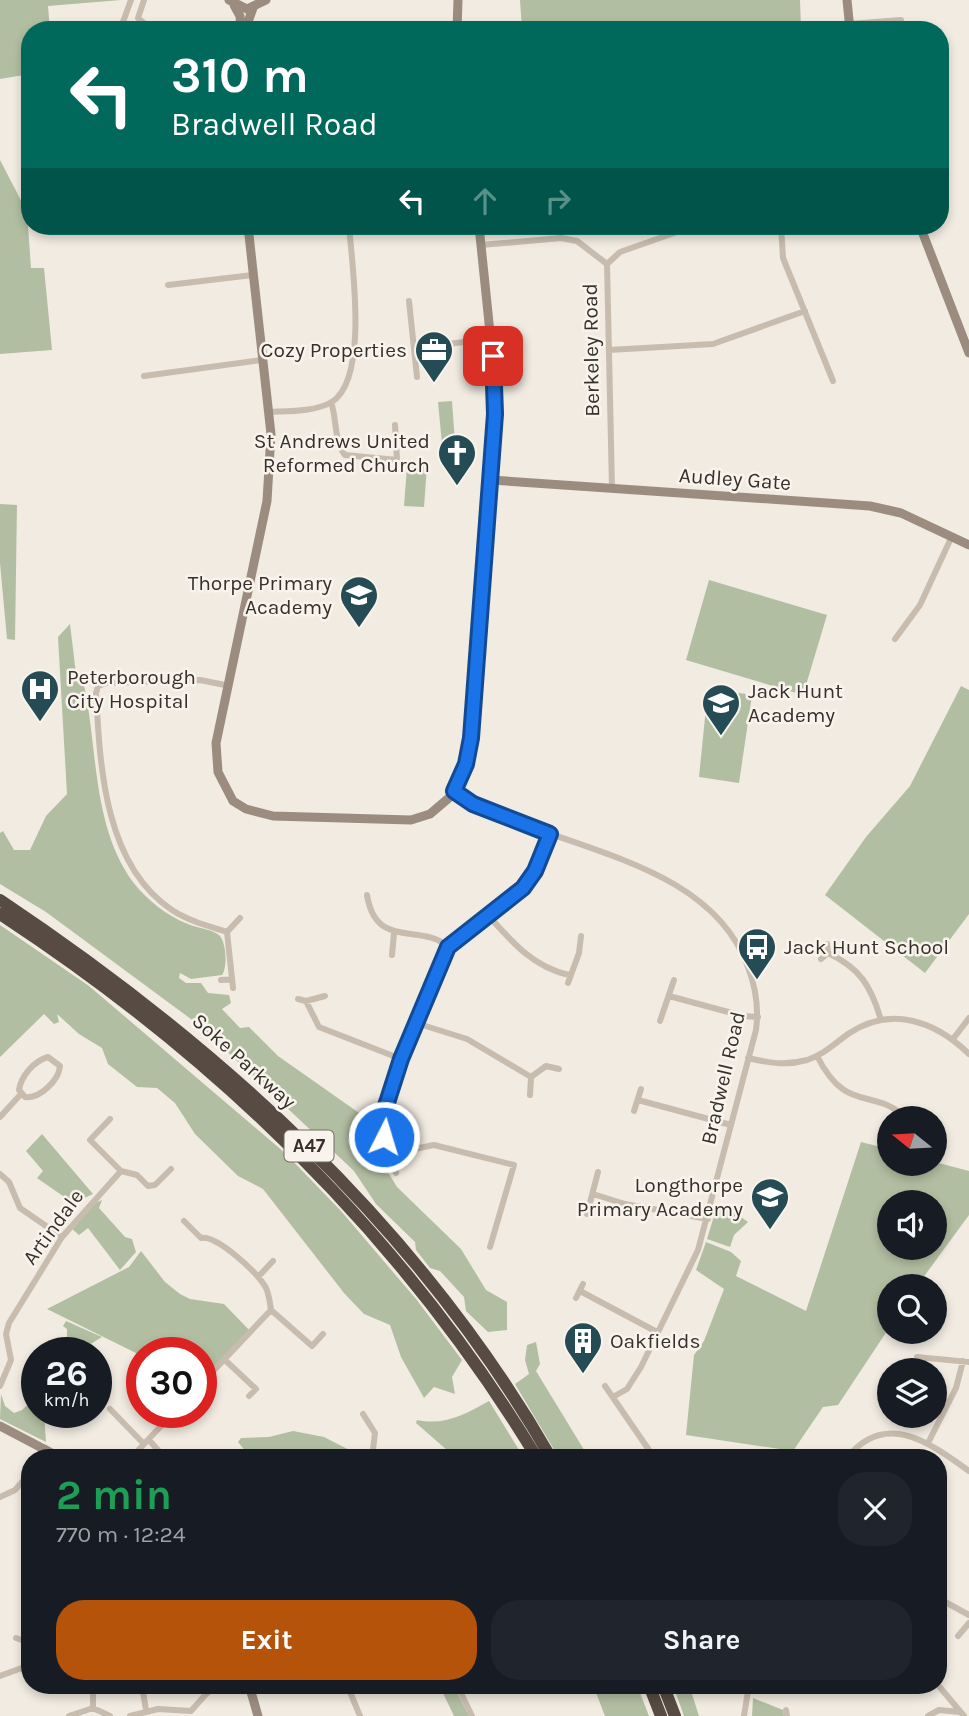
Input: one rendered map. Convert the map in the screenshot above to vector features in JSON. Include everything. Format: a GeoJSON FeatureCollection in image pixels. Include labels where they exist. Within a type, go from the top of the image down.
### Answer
{"type":"FeatureCollection","features":[{"type":"Feature","properties":{"kind":"highway","name":"Soke Parkway"},"geometry":{"type":"LineString","coordinates":[[0,900],[107,973],[186,1034],[234,1074],[330,1166],[374,1213],[444,1300],[519,1406],[545,1449]]}},
{"type":"Feature","properties":{"kind":"highway","name":"Soke Parkway"},"geometry":{"type":"LineString","coordinates":[[0,914],[79,968],[152,1023],[223,1082],[326,1180],[435,1307],[509,1412],[532,1449]]}},
{"type":"Feature","properties":{"kind":"highway"},"geometry":{"type":"LineString","coordinates":[[652,1694],[661,1716]]}},
{"type":"Feature","properties":{"kind":"highway"},"geometry":{"type":"LineString","coordinates":[[666,1694],[675,1716]]}},
{"type":"Feature","properties":{"kind":"street"},"geometry":{"type":"LineString","coordinates":[[123,21],[131,0]]}},
{"type":"Feature","properties":{"kind":"street"},"geometry":{"type":"LineString","coordinates":[[141,21],[138,18],[144,0]]}},
{"type":"Feature","properties":{"kind":"street"},"geometry":{"type":"LineString","coordinates":[[247,21],[253,8],[266,0]]}},
{"type":"Feature","properties":{"kind":"street"},"geometry":{"type":"LineString","coordinates":[[457,21],[458,0]]}},
{"type":"Feature","properties":{"kind":"street"},"geometry":{"type":"LineString","coordinates":[[847,0],[849,21]]}},
{"type":"Feature","properties":{"kind":"street"},"geometry":{"type":"LineString","coordinates":[[232,3],[253,8]]}},
{"type":"Feature","properties":{"kind":"street"},"geometry":{"type":"LineString","coordinates":[[232,3],[241,21]]}},
{"type":"Feature","properties":{"kind":"street"},"geometry":{"type":"LineString","coordinates":[[894,21],[901,20]]}},
{"type":"Feature","properties":{"kind":"street"},"geometry":{"type":"LineString","coordinates":[[249,235],[272,452],[269,490],[225,685],[216,743],[218,772],[228,794],[246,809],[285,818],[399,821],[430,814],[454,791],[466,764],[471,738],[491,480],[495,381],[480,235]]}},
{"type":"Feature","properties":{"kind":"street"},"geometry":{"type":"LineString","coordinates":[[269,412],[321,407],[331,402],[345,387],[352,360],[355,325],[350,235]]}},
{"type":"Feature","properties":{"kind":"street","name":"Berkeley Road"},"geometry":{"type":"LineString","coordinates":[[612,488],[607,264],[620,252],[668,235]]}},
{"type":"Feature","properties":{"kind":"street"},"geometry":{"type":"LineString","coordinates":[[782,235],[783,258],[833,381]]}},
{"type":"Feature","properties":{"kind":"street"},"geometry":{"type":"LineString","coordinates":[[923,235],[969,353]]}},
{"type":"Feature","properties":{"kind":"street"},"geometry":{"type":"LineString","coordinates":[[481,245],[561,238],[578,241],[607,264]]}},
{"type":"Feature","properties":{"kind":"street"},"geometry":{"type":"LineString","coordinates":[[168,285],[253,275]]}},
{"type":"Feature","properties":{"kind":"street"},"geometry":{"type":"LineString","coordinates":[[409,301],[417,377]]}},
{"type":"Feature","properties":{"kind":"street"},"geometry":{"type":"LineString","coordinates":[[609,350],[713,344],[805,311]]}},
{"type":"Feature","properties":{"kind":"street"},"geometry":{"type":"LineString","coordinates":[[414,348],[489,339]]}},
{"type":"Feature","properties":{"kind":"street"},"geometry":{"type":"LineString","coordinates":[[144,376],[262,360]]}},
{"type":"Feature","properties":{"kind":"street"},"geometry":{"type":"LineString","coordinates":[[331,402],[340,449],[345,455],[397,460],[395,425]]}},
{"type":"Feature","properties":{"kind":"street","name":"Audley Gate"},"geometry":{"type":"LineString","coordinates":[[491,480],[870,506],[901,513],[969,545]]}},
{"type":"Feature","properties":{"kind":"street"},"geometry":{"type":"LineString","coordinates":[[895,639],[920,605],[951,536]]}},
{"type":"Feature","properties":{"kind":"street"},"geometry":{"type":"LineString","coordinates":[[225,685],[200,680],[107,683],[98,686],[96,693],[102,771],[113,820],[134,869],[149,890],[171,909],[195,922],[227,932]]}},
{"type":"Feature","properties":{"kind":"street","name":"Bradwell Road"},"geometry":{"type":"LineString","coordinates":[[454,791],[480,807],[651,873],[691,894],[726,925],[744,955],[754,988],[758,1017],[708,1219],[695,1257],[635,1377],[627,1389],[613,1397]]}},
{"type":"Feature","properties":{"kind":"street"},"geometry":{"type":"LineString","coordinates":[[396,1173],[384,1137],[384,1112],[401,1059],[448,947],[523,888],[535,871],[550,834]]}},
{"type":"Feature","properties":{"kind":"street"},"geometry":{"type":"LineString","coordinates":[[367,895],[369,910],[394,933],[438,937],[448,947]]}},
{"type":"Feature","properties":{"kind":"street"},"geometry":{"type":"LineString","coordinates":[[488,915],[519,950],[548,970],[568,979],[579,953],[581,936]]}},
{"type":"Feature","properties":{"kind":"street"},"geometry":{"type":"LineString","coordinates":[[233,988],[227,932],[240,918]]}},
{"type":"Feature","properties":{"kind":"street"},"geometry":{"type":"LineString","coordinates":[[392,955],[394,933]]}},
{"type":"Feature","properties":{"kind":"street"},"geometry":{"type":"LineString","coordinates":[[827,944],[828,953]]}},
{"type":"Feature","properties":{"kind":"street"},"geometry":{"type":"LineString","coordinates":[[821,959],[828,953]]}},
{"type":"Feature","properties":{"kind":"street"},"geometry":{"type":"LineString","coordinates":[[828,953],[859,972],[868,984],[881,1020]]}},
{"type":"Feature","properties":{"kind":"street"},"geometry":{"type":"LineString","coordinates":[[221,980],[232,979]]}},
{"type":"Feature","properties":{"kind":"street"},"geometry":{"type":"LineString","coordinates":[[660,1021],[674,980]]}},
{"type":"Feature","properties":{"kind":"street"},"geometry":{"type":"LineString","coordinates":[[298,999],[306,1001],[325,996]]}},
{"type":"Feature","properties":{"kind":"street"},"geometry":{"type":"LineString","coordinates":[[668,996],[743,1016],[758,1017]]}},
{"type":"Feature","properties":{"kind":"street"},"geometry":{"type":"LineString","coordinates":[[306,1001],[319,1027],[401,1059]]}},
{"type":"Feature","properties":{"kind":"street"},"geometry":{"type":"LineString","coordinates":[[953,1039],[969,1018]]}},
{"type":"Feature","properties":{"kind":"street"},"geometry":{"type":"LineString","coordinates":[[748,1058],[779,1065],[817,1056],[849,1034],[881,1020],[921,1021],[953,1039],[969,1054]]}},
{"type":"Feature","properties":{"kind":"street"},"geometry":{"type":"LineString","coordinates":[[416,1023],[467,1039],[531,1077]]}},
{"type":"Feature","properties":{"kind":"street"},"geometry":{"type":"LineString","coordinates":[[817,1056],[831,1082],[839,1088],[850,1096],[885,1106]]}},
{"type":"Feature","properties":{"kind":"street"},"geometry":{"type":"LineString","coordinates":[[0,1116],[21,1094],[21,1080],[39,1060],[48,1057],[57,1061],[60,1066],[58,1075],[38,1096],[30,1098],[21,1094]]}},
{"type":"Feature","properties":{"kind":"street"},"geometry":{"type":"LineString","coordinates":[[531,1077],[546,1066],[559,1069]]}},
{"type":"Feature","properties":{"kind":"street"},"geometry":{"type":"LineString","coordinates":[[530,1095],[531,1077]]}},
{"type":"Feature","properties":{"kind":"street"},"geometry":{"type":"LineString","coordinates":[[634,1111],[641,1089]]}},
{"type":"Feature","properties":{"kind":"street"},"geometry":{"type":"LineString","coordinates":[[638,1100],[731,1125]]}},
{"type":"Feature","properties":{"kind":"street"},"geometry":{"type":"LineString","coordinates":[[110,1119],[89,1140],[121,1171],[138,1175],[148,1186],[155,1185],[171,1170]]}},
{"type":"Feature","properties":{"kind":"street"},"geometry":{"type":"LineString","coordinates":[[390,1154],[434,1145],[514,1165],[490,1247]]}},
{"type":"Feature","properties":{"kind":"street","name":"Artindale"},"geometry":{"type":"LineString","coordinates":[[0,1386],[11,1360],[3,1334],[9,1323],[62,1237],[121,1171]]}},
{"type":"Feature","properties":{"kind":"street"},"geometry":{"type":"LineString","coordinates":[[587,1214],[598,1172]]}},
{"type":"Feature","properties":{"kind":"street"},"geometry":{"type":"LineString","coordinates":[[0,1174],[9,1182],[20,1208],[62,1237]]}},
{"type":"Feature","properties":{"kind":"street"},"geometry":{"type":"LineString","coordinates":[[593,1194],[625,1204],[708,1219]]}},
{"type":"Feature","properties":{"kind":"street"},"geometry":{"type":"LineString","coordinates":[[184,1221],[201,1238],[209,1237],[219,1241],[258,1278],[266,1287],[271,1310],[312,1346],[323,1334]]}},
{"type":"Feature","properties":{"kind":"street"},"geometry":{"type":"LineString","coordinates":[[258,1278],[273,1262]]}},
{"type":"Feature","properties":{"kind":"street"},"geometry":{"type":"LineString","coordinates":[[583,1284],[578,1295],[657,1332]]}},
{"type":"Feature","properties":{"kind":"street"},"geometry":{"type":"LineString","coordinates":[[217,1368],[271,1310]]}},
{"type":"Feature","properties":{"kind":"street"},"geometry":{"type":"LineString","coordinates":[[917,1357],[966,1361],[956,1388],[928,1443]]}},
{"type":"Feature","properties":{"kind":"street"},"geometry":{"type":"LineString","coordinates":[[225,1360],[256,1389],[249,1396]]}},
{"type":"Feature","properties":{"kind":"street"},"geometry":{"type":"LineString","coordinates":[[605,1386],[648,1449]]}},
{"type":"Feature","properties":{"kind":"street"},"geometry":{"type":"LineString","coordinates":[[112,1411],[154,1449]]}},
{"type":"Feature","properties":{"kind":"street"},"geometry":{"type":"LineString","coordinates":[[363,1414],[375,1433],[373,1449]]}},
{"type":"Feature","properties":{"kind":"street"},"geometry":{"type":"LineString","coordinates":[[0,1426],[46,1448]]}},
{"type":"Feature","properties":{"kind":"street"},"geometry":{"type":"LineString","coordinates":[[139,1449],[159,1428]]}},
{"type":"Feature","properties":{"kind":"street"},"geometry":{"type":"LineString","coordinates":[[858,1449],[868,1440],[883,1434],[902,1433],[937,1449]]}},
{"type":"Feature","properties":{"kind":"street"},"geometry":{"type":"LineString","coordinates":[[947,1456],[969,1471]]}},
{"type":"Feature","properties":{"kind":"street"},"geometry":{"type":"LineString","coordinates":[[0,1497],[21,1486]]}},
{"type":"Feature","properties":{"kind":"street"},"geometry":{"type":"LineString","coordinates":[[947,1603],[969,1615]]}},
{"type":"Feature","properties":{"kind":"street"},"geometry":{"type":"LineString","coordinates":[[958,1636],[969,1623]]}},
{"type":"Feature","properties":{"kind":"street"},"geometry":{"type":"LineString","coordinates":[[16,1638],[21,1640]]}},
{"type":"Feature","properties":{"kind":"street"},"geometry":{"type":"LineString","coordinates":[[0,1676],[21,1668]]}},
{"type":"Feature","properties":{"kind":"street"},"geometry":{"type":"LineString","coordinates":[[93,1694],[93,1709]]}},
{"type":"Feature","properties":{"kind":"street"},"geometry":{"type":"LineString","coordinates":[[143,1694],[146,1710]]}},
{"type":"Feature","properties":{"kind":"street"},"geometry":{"type":"LineString","coordinates":[[130,1716],[146,1710],[192,1714],[206,1694]]}},
{"type":"Feature","properties":{"kind":"street"},"geometry":{"type":"LineString","coordinates":[[252,1694],[258,1716]]}},
{"type":"Feature","properties":{"kind":"street"},"geometry":{"type":"LineString","coordinates":[[351,1694],[360,1716]]}},
{"type":"Feature","properties":{"kind":"street"},"geometry":{"type":"LineString","coordinates":[[461,1694],[472,1716]]}},
{"type":"Feature","properties":{"kind":"street"},"geometry":{"type":"LineString","coordinates":[[744,1716],[748,1694]]}},
{"type":"Feature","properties":{"kind":"street"},"geometry":{"type":"LineString","coordinates":[[945,1694],[962,1714]]}},
{"type":"Feature","properties":{"kind":"street"},"geometry":{"type":"LineString","coordinates":[[69,1716],[93,1709],[110,1716]]}},
{"type":"Feature","properties":{"kind":"street"},"geometry":{"type":"LineString","coordinates":[[929,1716],[939,1710],[962,1714]]}},
{"type":"Feature","properties":{"kind":"green space"},"geometry":{"type":"Polygon","coordinates":[[[0,0],[121,0],[48,6],[49,21],[21,21],[21,76],[0,79],[0,0]]]}},
{"type":"Feature","properties":{"kind":"green space"},"geometry":{"type":"Polygon","coordinates":[[[520,0],[800,0],[801,21],[521,21],[520,0]]]}},
{"type":"Feature","properties":{"kind":"green space"},"geometry":{"type":"Polygon","coordinates":[[[0,160],[21,200],[21,235],[29,235],[31,268],[44,268],[52,350],[0,354],[0,160]]]}},
{"type":"Feature","properties":{"kind":"green space"},"geometry":{"type":"Polygon","coordinates":[[[452,401],[455,443],[442,444],[438,402],[452,401]]]}},
{"type":"Feature","properties":{"kind":"green space"},"geometry":{"type":"Polygon","coordinates":[[[427,466],[424,507],[404,506],[407,467],[427,466]]]}},
{"type":"Feature","properties":{"kind":"green space"},"geometry":{"type":"Polygon","coordinates":[[[0,504],[17,505],[15,640],[7,639],[0,563],[0,504]]]}},
{"type":"Feature","properties":{"kind":"green space"},"geometry":{"type":"Polygon","coordinates":[[[709,580],[827,615],[803,695],[686,660],[709,580]]]}},
{"type":"Feature","properties":{"kind":"green space"},"geometry":{"type":"Polygon","coordinates":[[[70,624],[77,682],[84,685],[103,812],[120,860],[133,882],[158,907],[180,921],[216,933],[225,948],[226,960],[222,975],[191,979],[180,973],[179,978],[186,983],[201,983],[208,993],[229,995],[231,1003],[222,1009],[240,1028],[249,1027],[278,1056],[362,1115],[371,1126],[363,1146],[383,1164],[397,1187],[461,1249],[486,1290],[507,1302],[507,1330],[488,1332],[466,1311],[464,1297],[440,1271],[430,1268],[416,1250],[415,1242],[376,1204],[354,1171],[199,1025],[46,912],[0,884],[0,833],[3,831],[14,850],[30,850],[46,816],[67,794],[58,637],[70,624]]]}},
{"type":"Feature","properties":{"kind":"green space"},"geometry":{"type":"Polygon","coordinates":[[[961,686],[969,690],[969,914],[925,973],[825,895],[866,837],[910,786],[961,686]]]}},
{"type":"Feature","properties":{"kind":"green space"},"geometry":{"type":"Polygon","coordinates":[[[708,688],[752,695],[739,783],[699,777],[708,688]]]}},
{"type":"Feature","properties":{"kind":"green space"},"geometry":{"type":"Polygon","coordinates":[[[0,925],[89,986],[285,1153],[341,1211],[416,1299],[462,1360],[452,1377],[455,1394],[434,1387],[424,1398],[401,1357],[390,1325],[364,1314],[344,1293],[263,1189],[238,1176],[195,1134],[175,1103],[157,1088],[137,1087],[108,1064],[102,1048],[79,1034],[57,1014],[59,1022],[54,1024],[44,1014],[0,1057],[0,925]]]}},
{"type":"Feature","properties":{"kind":"green space"},"geometry":{"type":"Polygon","coordinates":[[[42,1134],[93,1194],[73,1203],[37,1178],[43,1171],[26,1151],[42,1134]]]}},
{"type":"Feature","properties":{"kind":"green space"},"geometry":{"type":"Polygon","coordinates":[[[861,1142],[877,1146],[877,1176],[947,1176],[947,1165],[969,1171],[969,1215],[947,1245],[947,1190],[877,1190],[877,1260],[936,1260],[926,1274],[877,1274],[878,1344],[838,1405],[823,1407],[794,1449],[686,1435],[694,1355],[704,1341],[724,1289],[696,1270],[706,1242],[731,1252],[741,1261],[736,1276],[806,1311],[861,1142]]]}},
{"type":"Feature","properties":{"kind":"green space"},"geometry":{"type":"Polygon","coordinates":[[[102,1200],[99,1208],[125,1237],[132,1239],[136,1252],[120,1270],[88,1228],[79,1235],[71,1228],[95,1203],[102,1200]]]}},
{"type":"Feature","properties":{"kind":"green space"},"geometry":{"type":"Polygon","coordinates":[[[717,1206],[731,1210],[748,1222],[734,1235],[730,1247],[707,1239],[717,1206]]]}},
{"type":"Feature","properties":{"kind":"green space"},"geometry":{"type":"Polygon","coordinates":[[[141,1251],[165,1282],[180,1294],[190,1299],[224,1304],[250,1331],[217,1365],[217,1337],[126,1337],[126,1348],[112,1341],[112,1337],[104,1337],[47,1309],[129,1267],[141,1251]]]}},
{"type":"Feature","properties":{"kind":"green space"},"geometry":{"type":"Polygon","coordinates":[[[66,1321],[102,1337],[67,1337],[67,1329],[63,1326],[66,1321]]]}},
{"type":"Feature","properties":{"kind":"green space"},"geometry":{"type":"Polygon","coordinates":[[[536,1342],[540,1364],[536,1371],[584,1449],[554,1449],[515,1384],[529,1374],[525,1360],[527,1345],[536,1342]]]}},
{"type":"Feature","properties":{"kind":"green space"},"geometry":{"type":"Polygon","coordinates":[[[1,1394],[5,1406],[14,1413],[21,1410],[21,1428],[45,1428],[46,1442],[0,1419],[1,1394]]]}},
{"type":"Feature","properties":{"kind":"green space"},"geometry":{"type":"Polygon","coordinates":[[[489,1401],[518,1449],[446,1449],[416,1423],[417,1420],[455,1418],[489,1401]]]}},
{"type":"Feature","properties":{"kind":"green space"},"geometry":{"type":"Polygon","coordinates":[[[293,1431],[324,1437],[347,1449],[244,1449],[238,1442],[241,1438],[269,1437],[293,1431]]]}},
{"type":"Feature","properties":{"kind":"green space"},"geometry":{"type":"Polygon","coordinates":[[[443,1694],[458,1694],[469,1716],[454,1716],[443,1694]]]}},
{"type":"Feature","properties":{"kind":"green space"},"geometry":{"type":"Polygon","coordinates":[[[596,1694],[640,1694],[649,1716],[605,1716],[596,1694]]]}},
{"type":"Feature","properties":{"kind":"green space"},"geometry":{"type":"Polygon","coordinates":[[[676,1694],[692,1694],[699,1716],[684,1716],[676,1694]]]}},
{"type":"Feature","properties":{"kind":"green space"},"geometry":{"type":"Polygon","coordinates":[[[753,1698],[783,1710],[784,1716],[752,1716],[753,1698]]]}},
{"type":"Feature","properties":{"kind":"place","name":"Cozy Properties"},"geometry":{"type":"Point","coordinates":[434,384]}},
{"type":"Feature","properties":{"kind":"place","name":"St Andrews United Reformed Church"},"geometry":{"type":"Point","coordinates":[457,487]}},
{"type":"Feature","properties":{"kind":"place","name":"Thorpe Primary Academy"},"geometry":{"type":"Point","coordinates":[359,629]}},
{"type":"Feature","properties":{"kind":"place","name":"Peterborough City Hospital"},"geometry":{"type":"Point","coordinates":[40,723]}},
{"type":"Feature","properties":{"kind":"place","name":"Jack Hunt Academy"},"geometry":{"type":"Point","coordinates":[721,737]}},
{"type":"Feature","properties":{"kind":"place","name":"Jack Hunt School"},"geometry":{"type":"Point","coordinates":[757,981]}},
{"type":"Feature","properties":{"kind":"place","name":"Longthorpe Primary Academy"},"geometry":{"type":"Point","coordinates":[770,1231]}},
{"type":"Feature","properties":{"kind":"place","name":"Oakfields"},"geometry":{"type":"Point","coordinates":[583,1375]}},
{"type":"Feature","properties":{"kind":"route"},"geometry":{"type":"LineString","coordinates":[[384,1137],[384,1112],[401,1059],[419,1010],[448,947],[523,888],[535,871],[550,834],[473,804],[454,791],[466,764],[471,738],[495,414],[493,356]]}}]}
